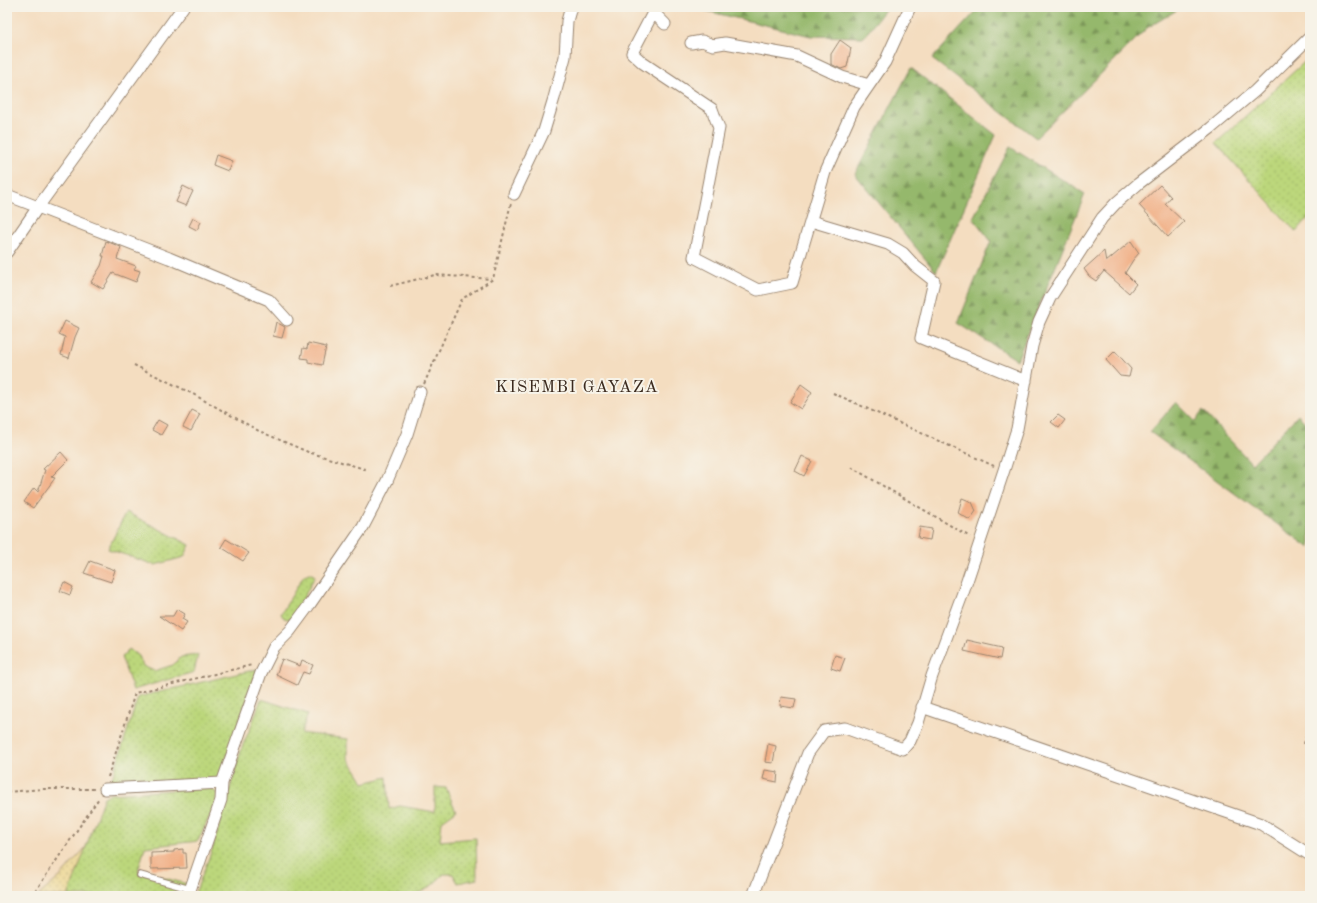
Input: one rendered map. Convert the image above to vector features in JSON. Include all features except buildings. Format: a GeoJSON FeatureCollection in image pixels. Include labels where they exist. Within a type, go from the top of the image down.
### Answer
{"type":"FeatureCollection","features":[{"type":"Feature","properties":{"kind":"street"},"geometry":{"type":"LineString","coordinates":[[7,252],[183,7]]}},
{"type":"Feature","properties":{"kind":"street"},"geometry":{"type":"LineString","coordinates":[[514,194],[544,131],[565,57],[567,21],[571,7]]}},
{"type":"Feature","properties":{"kind":"street"},"geometry":{"type":"LineString","coordinates":[[665,24],[655,10],[632,53],[643,63],[712,109],[719,128],[694,257],[758,290],[792,283],[825,172],[854,107],[885,62],[910,7]]}},
{"type":"Feature","properties":{"kind":"street"},"geometry":{"type":"LineString","coordinates":[[753,896],[808,753],[824,731],[846,728],[903,748],[910,742],[1017,429],[1032,346],[1039,322],[1050,298],[1102,218],[1116,203],[1138,184],[1211,128],[1255,91],[1310,37]]}},
{"type":"Feature","properties":{"kind":"street"},"geometry":{"type":"LineString","coordinates":[[691,43],[702,42],[713,45],[725,43],[797,56],[842,77],[869,85]]}},
{"type":"Feature","properties":{"kind":"street"},"geometry":{"type":"LineString","coordinates":[[7,195],[169,258],[269,300],[287,320]]}},
{"type":"Feature","properties":{"kind":"street"},"geometry":{"type":"LineString","coordinates":[[810,221],[888,244],[903,254],[934,282],[921,338],[1026,382]]}},
{"type":"Feature","properties":{"kind":"street"},"geometry":{"type":"LineString","coordinates":[[189,893],[221,800],[222,783],[266,662],[274,647],[290,630],[310,604],[363,527],[387,481],[407,434],[420,392]]}},
{"type":"Feature","properties":{"kind":"street"},"geometry":{"type":"LineString","coordinates":[[922,707],[1261,824],[1310,855]]}},
{"type":"Feature","properties":{"kind":"street"},"geometry":{"type":"LineString","coordinates":[[105,789],[222,783]]}},
{"type":"Feature","properties":{"kind":"lane"},"geometry":{"type":"LineString","coordinates":[[140,875],[189,893]]}},
{"type":"Feature","properties":{"kind":"path"},"geometry":{"type":"LineString","coordinates":[[420,392],[462,299],[493,279],[514,194]]}},
{"type":"Feature","properties":{"kind":"path"},"geometry":{"type":"LineString","coordinates":[[390,286],[435,275],[493,279]]}},
{"type":"Feature","properties":{"kind":"path"},"geometry":{"type":"LineString","coordinates":[[134,365],[192,393],[259,431],[308,452],[368,470]]}},
{"type":"Feature","properties":{"kind":"path"},"geometry":{"type":"LineString","coordinates":[[833,393],[1004,470]]}},
{"type":"Feature","properties":{"kind":"path"},"geometry":{"type":"LineString","coordinates":[[851,467],[979,543]]}},
{"type":"Feature","properties":{"kind":"path"},"geometry":{"type":"LineString","coordinates":[[32,896],[105,789],[134,693],[266,662]]}},
{"type":"Feature","properties":{"kind":"path"},"geometry":{"type":"LineString","coordinates":[[1304,744],[1310,721],[1310,712]]}},
{"type":"Feature","properties":{"kind":"path"},"geometry":{"type":"LineString","coordinates":[[7,792],[42,789],[105,789]]}},
{"type":"Feature","properties":{"kind":"green space"},"geometry":{"type":"Polygon","coordinates":[[[690,7],[887,7],[864,37],[811,36],[690,7]]]}},
{"type":"Feature","properties":{"kind":"green space"},"geometry":{"type":"Polygon","coordinates":[[[980,7],[1182,7],[1147,28],[1036,138],[932,59],[980,7]]]}},
{"type":"Feature","properties":{"kind":"green space"},"geometry":{"type":"Polygon","coordinates":[[[1310,57],[1310,216],[1296,232],[1216,143],[1310,57]]]}},
{"type":"Feature","properties":{"kind":"green space"},"geometry":{"type":"Polygon","coordinates":[[[911,68],[996,135],[936,272],[855,174],[911,68]]]}},
{"type":"Feature","properties":{"kind":"green space"},"geometry":{"type":"Polygon","coordinates":[[[1010,147],[1085,194],[1017,360],[958,323],[991,241],[973,218],[1010,147]]]}},
{"type":"Feature","properties":{"kind":"green space"},"geometry":{"type":"Polygon","coordinates":[[[1176,402],[1195,421],[1203,411],[1252,464],[1298,415],[1310,427],[1310,548],[1150,432],[1176,402]]]}},
{"type":"Feature","properties":{"kind":"green space"},"geometry":{"type":"Polygon","coordinates":[[[126,512],[190,545],[184,557],[155,565],[108,549],[126,512]]]}},
{"type":"Feature","properties":{"kind":"green space"},"geometry":{"type":"Polygon","coordinates":[[[310,573],[315,576],[292,620],[284,618],[281,614],[304,575],[310,573]]]}},
{"type":"Feature","properties":{"kind":"green space"},"geometry":{"type":"Polygon","coordinates":[[[129,649],[138,656],[143,666],[154,671],[173,665],[181,657],[198,655],[194,672],[133,690],[121,657],[129,649]]]}},
{"type":"Feature","properties":{"kind":"green space"},"geometry":{"type":"Polygon","coordinates":[[[258,669],[219,779],[110,785],[138,697],[258,669]]]}},
{"type":"Feature","properties":{"kind":"green space"},"geometry":{"type":"Polygon","coordinates":[[[261,699],[308,714],[301,733],[348,739],[348,758],[364,783],[387,777],[389,809],[400,806],[435,812],[435,787],[446,788],[456,811],[442,821],[440,841],[476,838],[477,879],[458,883],[453,874],[444,874],[430,887],[413,896],[194,896],[212,850],[242,747],[261,699]]]}},
{"type":"Feature","properties":{"kind":"green space"},"geometry":{"type":"Polygon","coordinates":[[[209,788],[217,793],[218,799],[198,841],[145,847],[138,871],[187,884],[183,896],[68,896],[104,797],[110,794],[209,788]]]}},
{"type":"Feature","properties":{"kind":"sand"},"geometry":{"type":"Polygon","coordinates":[[[86,847],[68,896],[38,896],[61,876],[86,847]]]}},
{"type":"Feature","properties":{"kind":"district","name":"KISEMBI GAYAZA"},"geometry":{"type":"Point","coordinates":[577,387]}}]}
